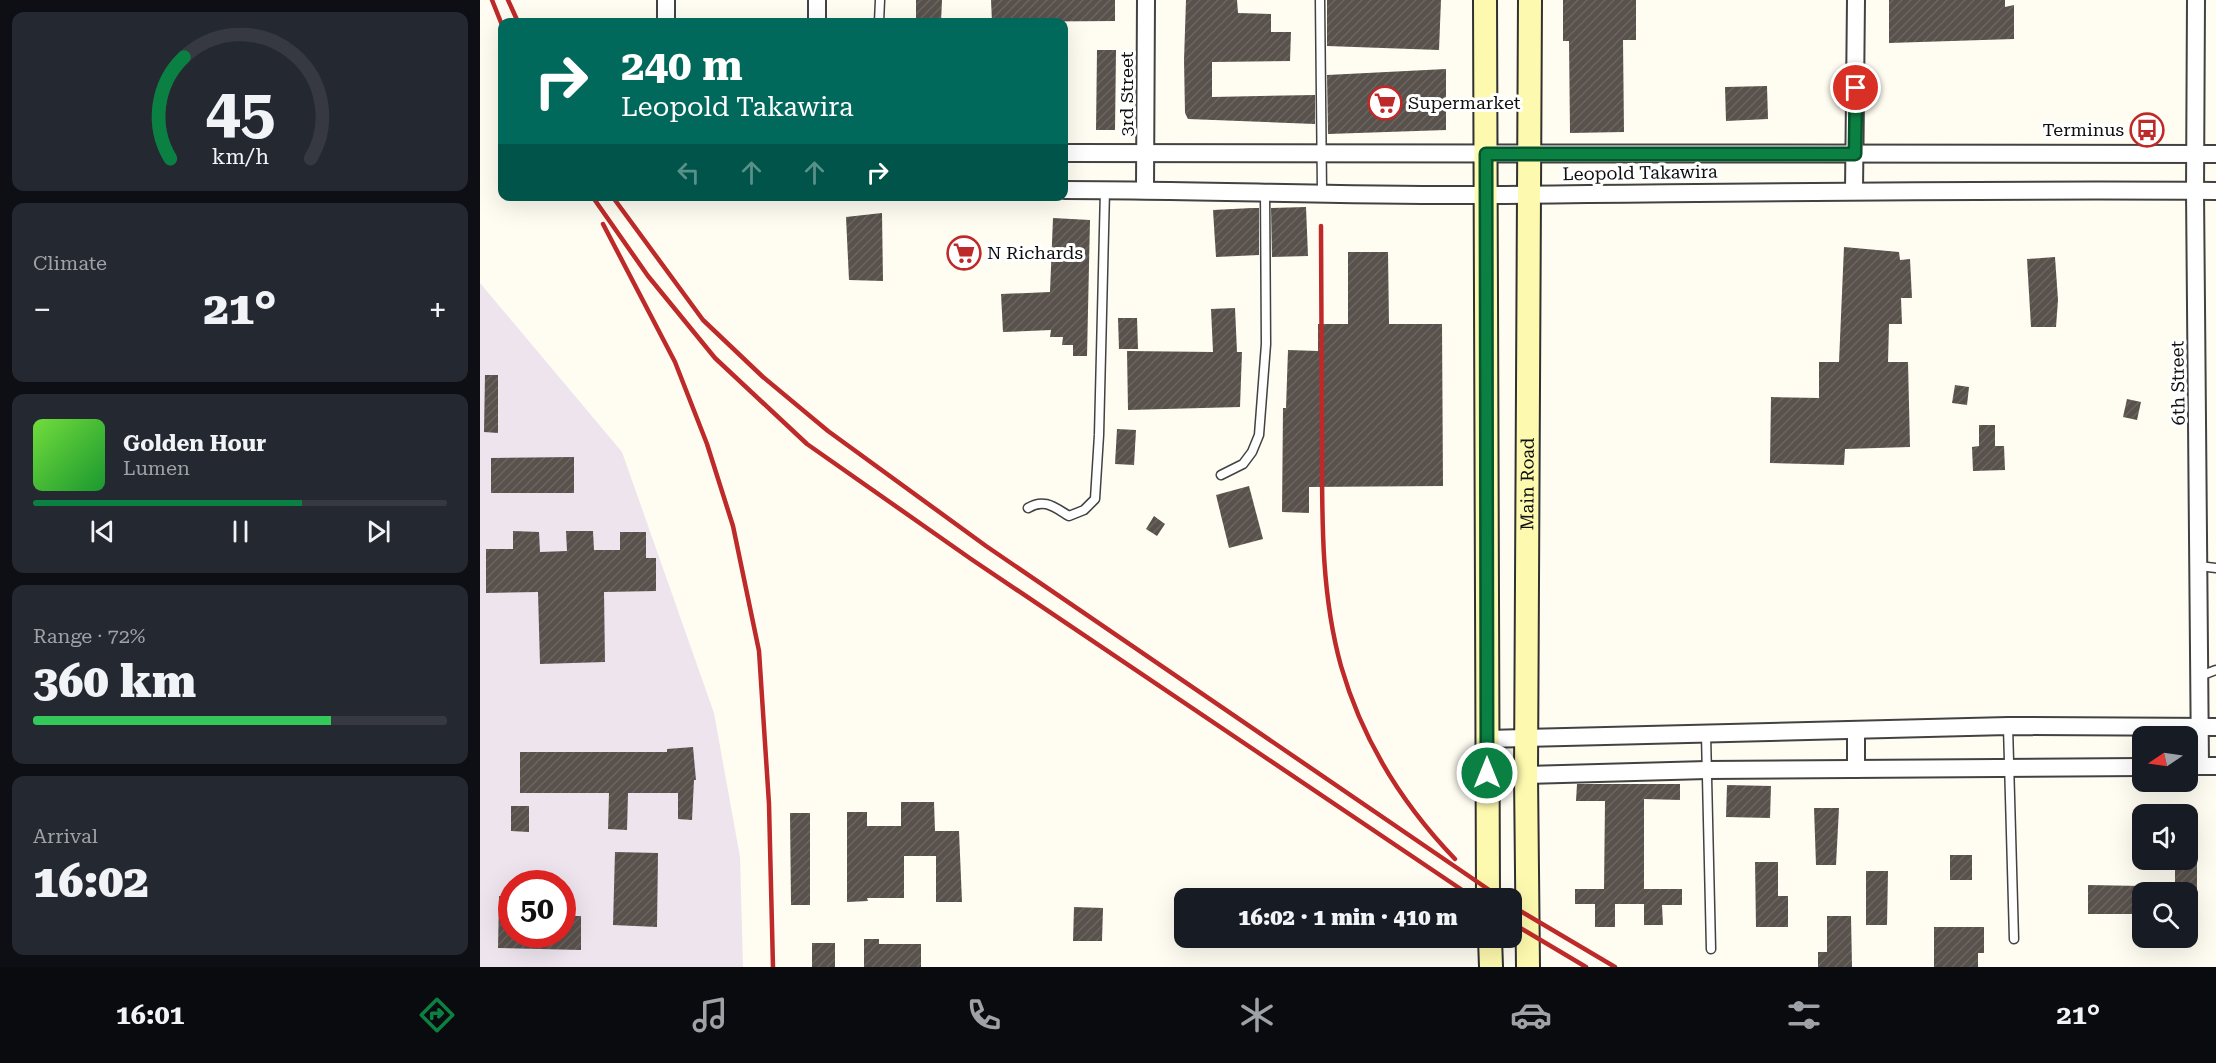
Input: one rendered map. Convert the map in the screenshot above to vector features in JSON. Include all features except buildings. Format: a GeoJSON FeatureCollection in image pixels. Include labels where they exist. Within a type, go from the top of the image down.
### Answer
{"type":"FeatureCollection","features":[{"type":"Feature","properties":{"kind":"main road"},"geometry":{"type":"LineString","coordinates":[[1485,0],[1488,888]]}},
{"type":"Feature","properties":{"kind":"main road","name":"Main Road"},"geometry":{"type":"LineString","coordinates":[[1528,967],[1526,775],[1530,0]]}},
{"type":"Feature","properties":{"kind":"main road"},"geometry":{"type":"LineString","coordinates":[[1488,490],[1527,494]]}},
{"type":"Feature","properties":{"kind":"main road"},"geometry":{"type":"LineString","coordinates":[[1490,948],[1491,967]]}},
{"type":"Feature","properties":{"kind":"street"},"geometry":{"type":"LineString","coordinates":[[666,0],[666,18]]}},
{"type":"Feature","properties":{"kind":"street"},"geometry":{"type":"LineString","coordinates":[[817,0],[818,18]]}},
{"type":"Feature","properties":{"kind":"street","name":"3rd Street"},"geometry":{"type":"LineString","coordinates":[[1145,188],[1147,154],[1146,0]]}},
{"type":"Feature","properties":{"kind":"street"},"geometry":{"type":"LineString","coordinates":[[1854,191],[1856,0]]}},
{"type":"Feature","properties":{"kind":"street","name":"6th Street"},"geometry":{"type":"LineString","coordinates":[[2196,0],[2195,191],[2199,566],[2208,673],[2208,727],[2201,766]]}},
{"type":"Feature","properties":{"kind":"street","name":"Leopold Takawira"},"geometry":{"type":"LineString","coordinates":[[1068,153],[2216,154]]}},
{"type":"Feature","properties":{"kind":"street","name":"Leopold Takawira"},"geometry":{"type":"LineString","coordinates":[[1068,190],[1145,188],[1485,195],[1854,191],[2216,191]]}},
{"type":"Feature","properties":{"kind":"street"},"geometry":{"type":"LineString","coordinates":[[1486,738],[2008,726],[2208,727]]}},
{"type":"Feature","properties":{"kind":"street"},"geometry":{"type":"LineString","coordinates":[[1856,730],[1856,769]]}},
{"type":"Feature","properties":{"kind":"street"},"geometry":{"type":"LineString","coordinates":[[1487,773],[1526,775],[1707,770],[2132,767]]}},
{"type":"Feature","properties":{"kind":"lane"},"geometry":{"type":"LineString","coordinates":[[879,0],[879,18]]}},
{"type":"Feature","properties":{"kind":"lane"},"geometry":{"type":"LineString","coordinates":[[1320,0],[1322,192]]}},
{"type":"Feature","properties":{"kind":"lane"},"geometry":{"type":"LineString","coordinates":[[1028,508],[1036,503],[1048,504],[1069,516],[1084,510],[1095,499],[1099,435],[1105,190]]}},
{"type":"Feature","properties":{"kind":"lane"},"geometry":{"type":"LineString","coordinates":[[1221,475],[1243,464],[1252,452],[1258,435],[1266,344],[1264,191]]}},
{"type":"Feature","properties":{"kind":"lane"},"geometry":{"type":"LineString","coordinates":[[2199,566],[2216,568]]}},
{"type":"Feature","properties":{"kind":"lane"},"geometry":{"type":"LineString","coordinates":[[2008,726],[2014,939]]}},
{"type":"Feature","properties":{"kind":"lane"},"geometry":{"type":"LineString","coordinates":[[1706,734],[1711,949]]}},
{"type":"Feature","properties":{"kind":"shaded area"},"geometry":{"type":"Polygon","coordinates":[[[480,283],[622,452],[714,713],[740,857],[743,967],[480,967],[480,283]]]}},
{"type":"Feature","properties":{"kind":"railway"},"geometry":{"type":"LineString","coordinates":[[492,0],[499,18]]}},
{"type":"Feature","properties":{"kind":"railway"},"geometry":{"type":"LineString","coordinates":[[508,0],[516,18]]}},
{"type":"Feature","properties":{"kind":"railway"},"geometry":{"type":"LineString","coordinates":[[596,201],[648,276],[715,358],[807,444],[971,559],[1459,888]]}},
{"type":"Feature","properties":{"kind":"railway"},"geometry":{"type":"LineString","coordinates":[[616,201],[703,320],[763,377],[828,431],[986,546],[1486,888]]}},
{"type":"Feature","properties":{"kind":"railway"},"geometry":{"type":"LineString","coordinates":[[603,224],[675,362],[707,444],[733,526],[759,651],[769,804],[773,967]]}},
{"type":"Feature","properties":{"kind":"railway"},"geometry":{"type":"LineString","coordinates":[[1321,226],[1323,528],[1326,584],[1334,639],[1360,719],[1386,770],[1418,816],[1455,859]]}},
{"type":"Feature","properties":{"kind":"railway"},"geometry":{"type":"LineString","coordinates":[[1522,912],[1615,967]]}},
{"type":"Feature","properties":{"kind":"railway"},"geometry":{"type":"LineString","coordinates":[[1522,929],[1586,967]]}},
{"type":"Feature","properties":{"kind":"place","name":"Supermarket"},"geometry":{"type":"Point","coordinates":[1385,103]}},
{"type":"Feature","properties":{"kind":"place","name":"Terminus"},"geometry":{"type":"Point","coordinates":[2147,130]}},
{"type":"Feature","properties":{"kind":"place","name":"N Richards"},"geometry":{"type":"Point","coordinates":[964,253]}},
{"type":"Feature","properties":{"kind":"route"},"geometry":{"type":"LineString","coordinates":[[1487,773],[1486,154],[1855,154],[1856,88]]}}]}
